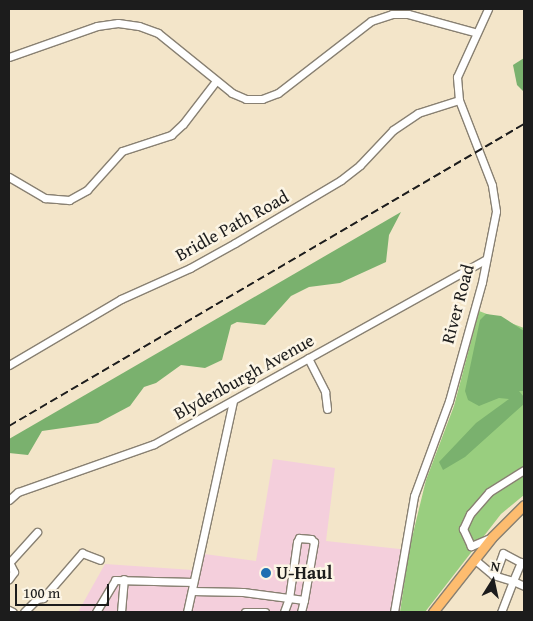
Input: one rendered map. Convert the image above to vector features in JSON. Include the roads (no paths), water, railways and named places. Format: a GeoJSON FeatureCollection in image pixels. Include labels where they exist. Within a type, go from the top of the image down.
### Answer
{"type":"FeatureCollection","features":[{"type":"Feature","properties":{"kind":"main road"},"geometry":{"type":"LineString","coordinates":[[433,612],[492,537],[522,510]]}},
{"type":"Feature","properties":{"kind":"street","name":"River Road"},"geometry":{"type":"LineString","coordinates":[[394,612],[414,496],[449,401],[496,211],[495,199],[459,100],[457,77],[474,32],[488,9]]}},
{"type":"Feature","properties":{"kind":"street"},"geometry":{"type":"LineString","coordinates":[[9,58],[97,26],[118,23],[139,26],[158,33],[232,94],[246,98],[262,99],[278,93],[371,21],[392,14],[408,14],[474,32]]}},
{"type":"Feature","properties":{"kind":"street"},"geometry":{"type":"LineString","coordinates":[[9,177],[45,198],[69,200],[87,190],[122,151],[171,135],[184,124],[216,81]]}},
{"type":"Feature","properties":{"kind":"street","name":"Bridle Path Road"},"geometry":{"type":"LineString","coordinates":[[9,365],[121,300],[190,268],[341,180],[399,125],[418,113],[459,100]]}},
{"type":"Feature","properties":{"kind":"street","name":"Blydenburgh Avenue"},"geometry":{"type":"LineString","coordinates":[[9,500],[18,492],[154,444],[485,260]]}},
{"type":"Feature","properties":{"kind":"street"},"geometry":{"type":"LineString","coordinates":[[308,358],[326,392],[327,409]]}},
{"type":"Feature","properties":{"kind":"street"},"geometry":{"type":"LineString","coordinates":[[187,612],[232,401]]}},
{"type":"Feature","properties":{"kind":"street"},"geometry":{"type":"LineString","coordinates":[[492,537],[471,546],[463,529],[470,514],[490,492],[524,470]]}},
{"type":"Feature","properties":{"kind":"street"},"geometry":{"type":"LineString","coordinates":[[9,578],[14,572],[9,563],[37,532]]}},
{"type":"Feature","properties":{"kind":"street"},"geometry":{"type":"LineString","coordinates":[[284,612],[289,598],[299,538],[311,539],[314,542],[301,612]]}},
{"type":"Feature","properties":{"kind":"street"},"geometry":{"type":"LineString","coordinates":[[24,612],[37,599],[43,598],[82,553],[100,560]]}},
{"type":"Feature","properties":{"kind":"street"},"geometry":{"type":"LineString","coordinates":[[495,575],[503,553],[522,563],[501,612]]}},
{"type":"Feature","properties":{"kind":"street"},"geometry":{"type":"LineString","coordinates":[[474,559],[495,575],[524,586]]}},
{"type":"Feature","properties":{"kind":"street"},"geometry":{"type":"LineString","coordinates":[[121,612],[124,579]]}},
{"type":"Feature","properties":{"kind":"street"},"geometry":{"type":"LineString","coordinates":[[96,612],[115,580],[194,582]]}},
{"type":"Feature","properties":{"kind":"street"},"geometry":{"type":"LineString","coordinates":[[192,591],[243,592],[304,600]]}},
{"type":"Feature","properties":{"kind":"street"},"geometry":{"type":"LineString","coordinates":[[9,610],[14,612]]}},
{"type":"Feature","properties":{"kind":"street"},"geometry":{"type":"LineString","coordinates":[[244,612],[265,612]]}},
{"type":"Feature","properties":{"kind":"railway"},"geometry":{"type":"LineString","coordinates":[[9,426],[524,124]]}},
{"type":"Feature","properties":{"kind":"place","name":"U-Haul"},"geometry":{"type":"Point","coordinates":[266,573]}}]}
